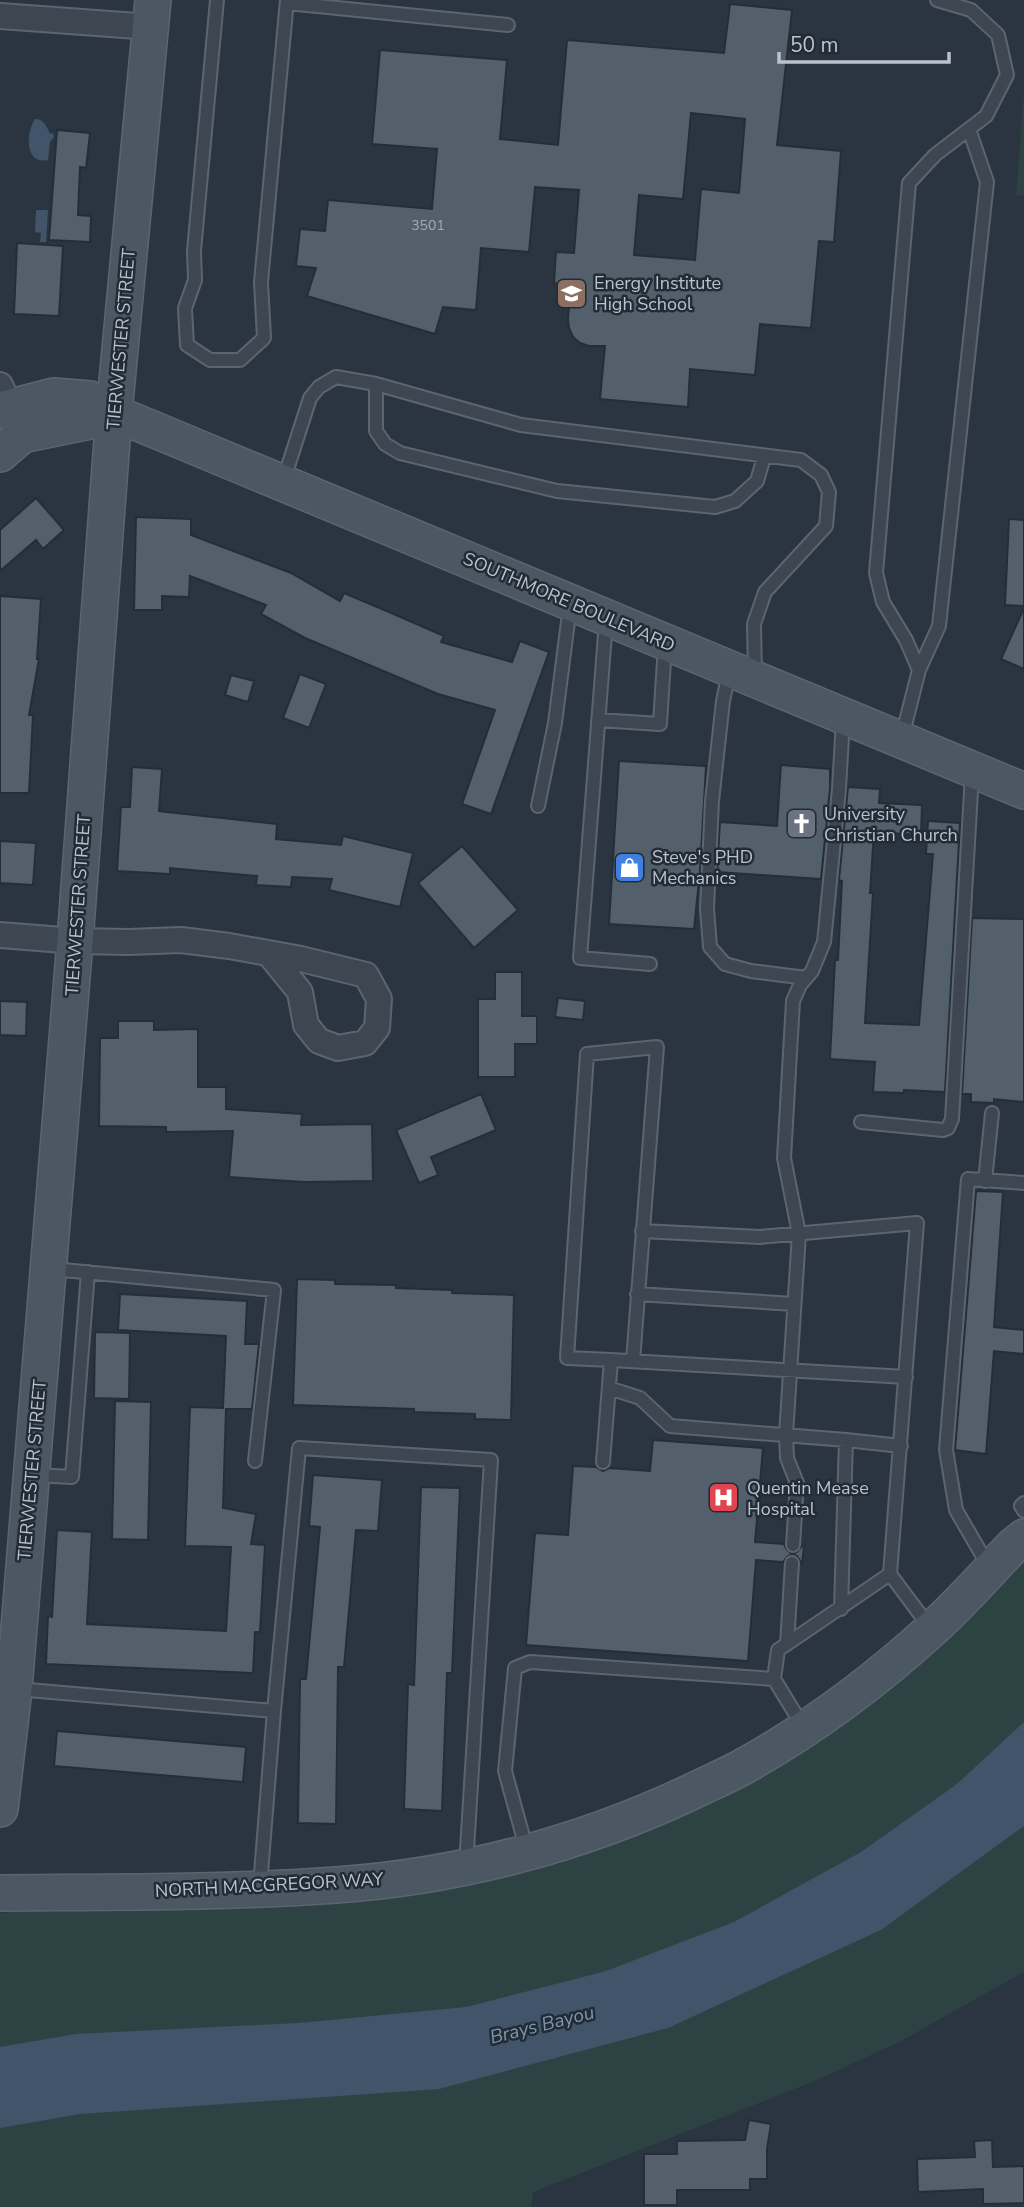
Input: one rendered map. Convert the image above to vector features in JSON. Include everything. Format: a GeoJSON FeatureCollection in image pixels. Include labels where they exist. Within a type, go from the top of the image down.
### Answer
{"type":"FeatureCollection","features":[{"type":"Feature","properties":{"kind":"street"},"geometry":{"type":"LineString","coordinates":[[0,16],[152,13]]}},
{"type":"Feature","properties":{"kind":"street","name":"TIERWESTER STREET"},"geometry":{"type":"LineString","coordinates":[[0,1809],[14,1689],[75,941],[114,413],[152,13]]}},
{"type":"Feature","properties":{"kind":"street"},"geometry":{"type":"LineString","coordinates":[[6,418],[86,422],[114,413]]}},
{"type":"Feature","properties":{"kind":"street","name":"SOUTHMORE BOULEVARD"},"geometry":{"type":"LineString","coordinates":[[114,413],[1024,791]]}},
{"type":"Feature","properties":{"kind":"street"},"geometry":{"type":"LineString","coordinates":[[0,935],[75,941],[181,940],[301,959],[366,975],[379,999],[377,1028],[365,1043],[338,1048],[319,1041],[306,1025],[300,992],[270,955]]}},
{"type":"Feature","properties":{"kind":"street","name":"NORTH MACGREGOR WAY"},"geometry":{"type":"LineString","coordinates":[[0,1893],[337,1885],[466,1866],[527,1852],[597,1830],[658,1807],[745,1766],[805,1728],[860,1689],[932,1629],[1024,1537]]}},
{"type":"Feature","properties":{"kind":"lane"},"geometry":{"type":"LineString","coordinates":[[217,0],[194,251],[195,280],[185,308],[187,345],[210,360],[240,360],[264,338],[261,282],[287,1],[508,25]]}},
{"type":"Feature","properties":{"kind":"lane"},"geometry":{"type":"LineString","coordinates":[[919,670],[906,640],[883,602],[876,573],[909,183],[936,155],[986,116],[1007,75],[998,35],[971,10],[937,0]]}},
{"type":"Feature","properties":{"kind":"lane"},"geometry":{"type":"LineString","coordinates":[[902,740],[919,670],[939,626],[987,182],[969,129]]}},
{"type":"Feature","properties":{"kind":"lane"},"geometry":{"type":"LineString","coordinates":[[283,482],[310,398],[319,387],[336,377],[376,384],[521,425],[801,460],[821,475],[829,492],[826,526],[765,592],[742,674],[723,701],[712,802],[707,908],[710,947],[725,964],[751,971],[806,978]]}},
{"type":"Feature","properties":{"kind":"lane"},"geometry":{"type":"LineString","coordinates":[[376,384],[376,431],[385,444],[400,453],[557,491],[715,507],[735,501],[757,481],[764,457]]}},
{"type":"Feature","properties":{"kind":"lane"},"geometry":{"type":"LineString","coordinates":[[538,806],[555,723],[571,602]]}},
{"type":"Feature","properties":{"kind":"lane"},"geometry":{"type":"LineString","coordinates":[[606,617],[580,958],[650,964]]}},
{"type":"Feature","properties":{"kind":"lane"},"geometry":{"type":"LineString","coordinates":[[598,720],[660,724],[665,641]]}},
{"type":"Feature","properties":{"kind":"lane"},"geometry":{"type":"LineString","coordinates":[[793,1545],[797,1483],[787,1458],[786,1435],[799,1234],[784,1157],[793,1001],[817,960],[824,942],[839,789],[843,716]]}},
{"type":"Feature","properties":{"kind":"lane"},"geometry":{"type":"LineString","coordinates":[[860,1122],[943,1130],[948,1128],[952,1119],[973,770]]}},
{"type":"Feature","properties":{"kind":"lane"},"geometry":{"type":"LineString","coordinates":[[633,1361],[657,1047],[587,1054],[567,1358],[906,1377]]}},
{"type":"Feature","properties":{"kind":"lane"},"geometry":{"type":"LineString","coordinates":[[985,1181],[992,1113]]}},
{"type":"Feature","properties":{"kind":"lane"},"geometry":{"type":"LineString","coordinates":[[990,1569],[956,1510],[946,1450],[968,1179],[1024,1184]]}},
{"type":"Feature","properties":{"kind":"lane"},"geometry":{"type":"LineString","coordinates":[[642,1231],[760,1237],[917,1223],[890,1574],[932,1629]]}},
{"type":"Feature","properties":{"kind":"lane"},"geometry":{"type":"LineString","coordinates":[[48,1269],[274,1290],[255,1461]]}},
{"type":"Feature","properties":{"kind":"lane"},"geometry":{"type":"LineString","coordinates":[[31,1475],[72,1477],[88,1272]]}},
{"type":"Feature","properties":{"kind":"lane"},"geometry":{"type":"LineString","coordinates":[[637,1294],[794,1304]]}},
{"type":"Feature","properties":{"kind":"lane"},"geometry":{"type":"LineString","coordinates":[[603,1462],[611,1360]]}},
{"type":"Feature","properties":{"kind":"lane"},"geometry":{"type":"LineString","coordinates":[[609,1388],[640,1398],[670,1426],[901,1446]]}},
{"type":"Feature","properties":{"kind":"lane"},"geometry":{"type":"LineString","coordinates":[[841,1609],[846,1440]]}},
{"type":"Feature","properties":{"kind":"lane"},"geometry":{"type":"LineString","coordinates":[[260,1888],[299,1448],[491,1460],[466,1866]]}},
{"type":"Feature","properties":{"kind":"lane"},"geometry":{"type":"LineString","coordinates":[[1024,1503],[1021,1506],[1024,1511]]}},
{"type":"Feature","properties":{"kind":"lane"},"geometry":{"type":"LineString","coordinates":[[787,1644],[792,1563]]}},
{"type":"Feature","properties":{"kind":"lane"},"geometry":{"type":"LineString","coordinates":[[805,1728],[774,1679],[778,1650],[890,1574]]}},
{"type":"Feature","properties":{"kind":"lane"},"geometry":{"type":"LineString","coordinates":[[527,1852],[505,1771],[515,1668],[530,1662],[774,1679]]}},
{"type":"Feature","properties":{"kind":"lane"},"geometry":{"type":"LineString","coordinates":[[14,1689],[274,1711]]}},
{"type":"Feature","properties":{"kind":"green space"},"geometry":{"type":"Polygon","coordinates":[[[1024,92],[1024,196],[1016,195],[1024,92]]]}},
{"type":"Feature","properties":{"kind":"green space"},"geometry":{"type":"Polygon","coordinates":[[[1024,1559],[1024,1972],[901,2041],[817,2080],[533,2192],[531,2207],[0,2207],[0,1913],[60,1908],[209,1906],[657,1824],[1024,1559]]]}},
{"type":"Feature","properties":{"kind":"water"},"geometry":{"type":"Polygon","coordinates":[[[35,119],[43,122],[50,134],[53,133],[48,160],[35,158],[31,153],[29,139],[35,119]]]}},
{"type":"Feature","properties":{"kind":"water"},"geometry":{"type":"Polygon","coordinates":[[[36,210],[48,210],[46,242],[40,242],[41,233],[35,232],[36,210]]]}},
{"type":"Feature","properties":{"kind":"water","name":"Brays Bayou"},"geometry":{"type":"Polygon","coordinates":[[[1024,1722],[1024,1826],[881,1930],[668,2028],[439,2089],[80,2114],[0,2128],[0,2047],[76,2034],[299,2023],[466,2007],[606,1971],[734,1922],[861,1852],[957,1784],[1024,1722]]]}},
{"type":"Feature","properties":{"kind":"building","name":"Energy Institute High School"},"geometry":{"type":"Polygon","coordinates":[[[730,4],[792,10],[777,145],[841,151],[834,242],[819,241],[811,328],[760,324],[755,375],[690,369],[688,407],[600,399],[605,346],[589,346],[573,337],[568,319],[571,284],[554,283],[556,252],[574,253],[579,190],[535,187],[529,252],[481,248],[476,310],[443,307],[435,334],[307,296],[316,268],[296,266],[300,229],[325,231],[328,200],[432,209],[437,149],[372,144],[380,50],[507,60],[500,139],[558,145],[567,40],[724,53],[730,4]],[[691,113],[683,199],[639,195],[634,255],[695,260],[701,189],[739,193],[745,119],[691,113]]]}},
{"type":"Feature","properties":{"kind":"building"},"geometry":{"type":"Polygon","coordinates":[[[57,130],[90,133],[86,168],[80,167],[78,215],[91,216],[90,242],[49,240],[57,130]]]}},
{"type":"Feature","properties":{"kind":"building"},"geometry":{"type":"Polygon","coordinates":[[[17,243],[63,246],[59,316],[14,314],[17,243]]]}},
{"type":"Feature","properties":{"kind":"building"},"geometry":{"type":"Polygon","coordinates":[[[36,498],[64,530],[43,549],[36,540],[0,571],[0,530],[36,498]]]}},
{"type":"Feature","properties":{"kind":"building"},"geometry":{"type":"Polygon","coordinates":[[[136,517],[191,519],[191,535],[291,573],[340,601],[344,593],[389,612],[444,636],[441,642],[512,662],[520,641],[549,652],[491,814],[462,804],[495,710],[438,694],[305,638],[261,614],[266,605],[190,576],[189,597],[162,596],[162,610],[134,610],[136,517]]]}},
{"type":"Feature","properties":{"kind":"building"},"geometry":{"type":"Polygon","coordinates":[[[1009,519],[1024,520],[1024,606],[1005,605],[1009,519]]]}},
{"type":"Feature","properties":{"kind":"building"},"geometry":{"type":"Polygon","coordinates":[[[0,596],[41,599],[39,659],[29,715],[33,715],[29,793],[0,793],[0,596]]]}},
{"type":"Feature","properties":{"kind":"building"},"geometry":{"type":"Polygon","coordinates":[[[1024,608],[1024,669],[1001,659],[1024,608]]]}},
{"type":"Feature","properties":{"kind":"building"},"geometry":{"type":"Polygon","coordinates":[[[300,674],[326,684],[309,728],[283,718],[300,674]]]}},
{"type":"Feature","properties":{"kind":"building"},"geometry":{"type":"Polygon","coordinates":[[[231,675],[254,681],[248,702],[225,695],[231,675]]]}},
{"type":"Feature","properties":{"kind":"building"},"geometry":{"type":"Polygon","coordinates":[[[619,761],[706,766],[694,929],[609,924],[619,761]]]}},
{"type":"Feature","properties":{"kind":"building","name":"University Christian Church"},"geometry":{"type":"Polygon","coordinates":[[[781,765],[830,769],[821,879],[717,872],[720,822],[777,826],[781,765]]]}},
{"type":"Feature","properties":{"kind":"building"},"geometry":{"type":"Polygon","coordinates":[[[132,767],[162,769],[159,811],[277,824],[276,839],[341,845],[343,836],[413,853],[400,907],[329,890],[332,879],[292,877],[291,887],[256,885],[257,876],[170,868],[170,874],[117,871],[121,807],[130,807],[132,767]]]}},
{"type":"Feature","properties":{"kind":"building"},"geometry":{"type":"Polygon","coordinates":[[[848,787],[880,789],[879,803],[922,805],[921,835],[874,832],[865,1023],[919,1025],[933,854],[926,854],[928,821],[960,823],[945,1092],[873,1092],[875,1062],[830,1059],[842,881],[839,880],[848,787]]]}},
{"type":"Feature","properties":{"kind":"building"},"geometry":{"type":"Polygon","coordinates":[[[0,841],[36,843],[33,885],[0,883],[0,841]]]}},
{"type":"Feature","properties":{"kind":"building"},"geometry":{"type":"Polygon","coordinates":[[[462,846],[518,910],[474,948],[418,883],[462,846]]]}},
{"type":"Feature","properties":{"kind":"building"},"geometry":{"type":"Polygon","coordinates":[[[972,918],[1024,919],[1024,1102],[994,1099],[994,1103],[971,1102],[971,1094],[962,1094],[972,918]]]}},
{"type":"Feature","properties":{"kind":"building"},"geometry":{"type":"Polygon","coordinates":[[[495,972],[522,972],[522,1016],[537,1016],[537,1044],[515,1044],[515,1077],[478,1077],[478,999],[495,999],[495,972]]]}},
{"type":"Feature","properties":{"kind":"building"},"geometry":{"type":"Polygon","coordinates":[[[558,998],[585,1001],[583,1020],[555,1017],[558,998]]]}},
{"type":"Feature","properties":{"kind":"building"},"geometry":{"type":"Polygon","coordinates":[[[0,1001],[27,1002],[26,1036],[0,1035],[0,1001]]]}},
{"type":"Feature","properties":{"kind":"building"},"geometry":{"type":"Polygon","coordinates":[[[118,1021],[154,1021],[154,1030],[198,1029],[198,1087],[226,1087],[226,1109],[302,1114],[301,1125],[372,1124],[373,1181],[305,1182],[229,1177],[233,1131],[166,1132],[166,1127],[99,1126],[100,1038],[118,1038],[118,1021]]]}},
{"type":"Feature","properties":{"kind":"building"},"geometry":{"type":"Polygon","coordinates":[[[481,1094],[496,1130],[431,1157],[438,1175],[419,1183],[396,1130],[481,1094]]]}},
{"type":"Feature","properties":{"kind":"building"},"geometry":{"type":"Polygon","coordinates":[[[976,1191],[1003,1192],[994,1327],[1024,1330],[1024,1354],[994,1351],[986,1454],[955,1450],[976,1191]]]}},
{"type":"Feature","properties":{"kind":"building"},"geometry":{"type":"Polygon","coordinates":[[[297,1279],[335,1280],[335,1284],[396,1285],[396,1288],[452,1290],[452,1293],[514,1295],[511,1420],[475,1419],[475,1414],[414,1412],[414,1409],[293,1405],[297,1279]]]}},
{"type":"Feature","properties":{"kind":"building"},"geometry":{"type":"Polygon","coordinates":[[[120,1294],[247,1301],[245,1344],[259,1344],[252,1409],[226,1409],[223,1508],[256,1514],[251,1544],[265,1545],[260,1632],[255,1632],[253,1673],[46,1664],[48,1616],[52,1617],[57,1530],[92,1532],[87,1624],[226,1631],[231,1547],[185,1546],[190,1407],[223,1408],[226,1336],[118,1330],[120,1294]]]}},
{"type":"Feature","properties":{"kind":"building"},"geometry":{"type":"Polygon","coordinates":[[[95,1332],[130,1333],[129,1399],[94,1398],[95,1332]]]}},
{"type":"Feature","properties":{"kind":"building"},"geometry":{"type":"Polygon","coordinates":[[[115,1401],[151,1402],[148,1540],[112,1539],[115,1401]]]}},
{"type":"Feature","properties":{"kind":"building"},"geometry":{"type":"Polygon","coordinates":[[[653,1440],[763,1448],[755,1542],[784,1544],[792,1554],[804,1546],[802,1564],[793,1554],[783,1562],[756,1560],[748,1661],[526,1645],[535,1533],[568,1535],[573,1466],[596,1467],[603,1471],[609,1468],[650,1471],[653,1440]]]}},
{"type":"Feature","properties":{"kind":"building"},"geometry":{"type":"Polygon","coordinates":[[[313,1475],[382,1480],[378,1531],[356,1530],[344,1667],[338,1667],[336,1824],[298,1823],[300,1679],[306,1679],[320,1527],[309,1526],[313,1475]]]}},
{"type":"Feature","properties":{"kind":"building"},"geometry":{"type":"Polygon","coordinates":[[[421,1487],[460,1488],[452,1673],[447,1673],[442,1811],[404,1809],[408,1684],[414,1685],[421,1487]]]}},
{"type":"Feature","properties":{"kind":"building"},"geometry":{"type":"Polygon","coordinates":[[[57,1731],[246,1747],[243,1782],[54,1766],[57,1731]]]}},
{"type":"Feature","properties":{"kind":"building"},"geometry":{"type":"Polygon","coordinates":[[[749,2120],[771,2124],[767,2149],[767,2179],[750,2179],[750,2190],[677,2190],[677,2205],[644,2205],[644,2154],[677,2154],[677,2141],[745,2140],[749,2120]]]}},
{"type":"Feature","properties":{"kind":"building"},"geometry":{"type":"Polygon","coordinates":[[[992,2140],[993,2167],[1024,2166],[1024,2203],[983,2204],[983,2189],[918,2192],[917,2159],[975,2157],[974,2141],[992,2140]]]}},
{"type":"Feature","properties":{"kind":"place","name":"Energy Institute High School"},"geometry":{"type":"Point","coordinates":[571,293]}},
{"type":"Feature","properties":{"kind":"place","name":"University Christian Church"},"geometry":{"type":"Point","coordinates":[801,824]}},
{"type":"Feature","properties":{"kind":"place","name":"Steve's PHD Mechanics"},"geometry":{"type":"Point","coordinates":[629,867]}},
{"type":"Feature","properties":{"kind":"place","name":"Quentin Mease Hospital"},"geometry":{"type":"Point","coordinates":[724,1498]}}]}
